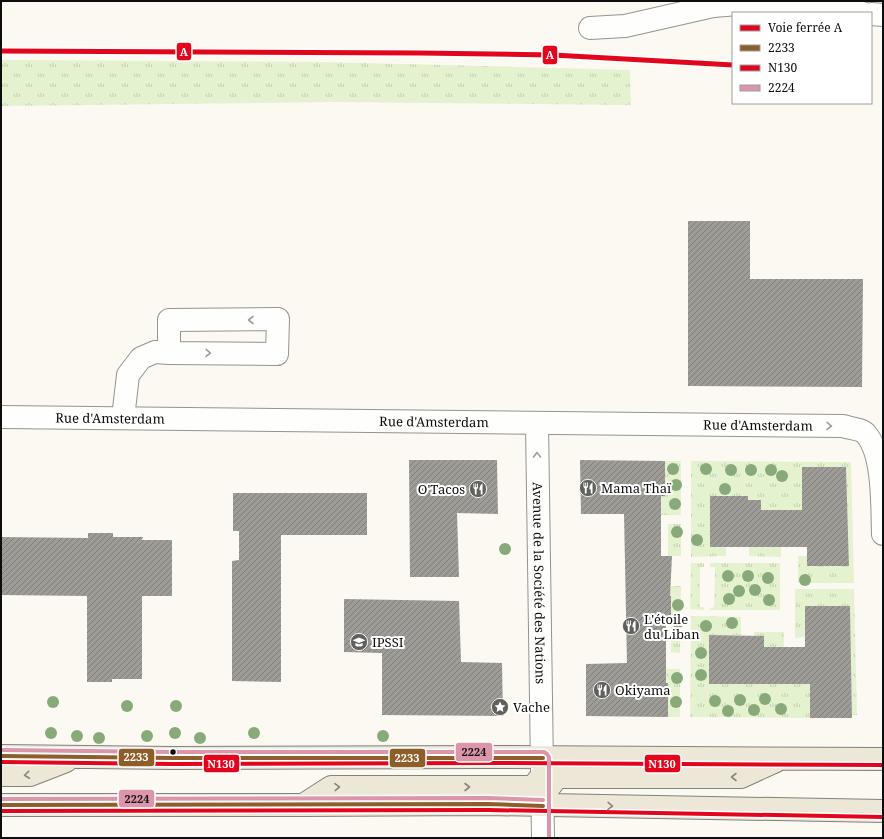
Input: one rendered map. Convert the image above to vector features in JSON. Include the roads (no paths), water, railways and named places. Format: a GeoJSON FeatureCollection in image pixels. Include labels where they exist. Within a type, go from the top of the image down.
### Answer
{"type":"FeatureCollection","features":[{"type":"Feature","properties":{"kind":"main road"},"geometry":{"type":"LineString","coordinates":[[1,756],[543,766],[782,758],[883,759]]}},
{"type":"Feature","properties":{"kind":"main road"},"geometry":{"type":"LineString","coordinates":[[1,776],[30,775],[77,757]]}},
{"type":"Feature","properties":{"kind":"main road"},"geometry":{"type":"LineString","coordinates":[[543,801],[557,777],[742,778],[782,758]]}},
{"type":"Feature","properties":{"kind":"main road"},"geometry":{"type":"LineString","coordinates":[[303,805],[331,787],[533,787],[543,766]]}},
{"type":"Feature","properties":{"kind":"main road"},"geometry":{"type":"LineString","coordinates":[[1,805],[488,804],[543,801],[597,805],[883,811]]}},
{"type":"Feature","properties":{"kind":"street"},"geometry":{"type":"LineString","coordinates":[[590,28],[625,26],[716,4],[765,2],[853,12]]}},
{"type":"Feature","properties":{"kind":"street"},"geometry":{"type":"LineString","coordinates":[[872,14],[883,15]]}},
{"type":"Feature","properties":{"kind":"street"},"geometry":{"type":"LineString","coordinates":[[123,418],[128,375],[141,358],[155,352],[277,354],[278,319],[169,320],[169,352]]}},
{"type":"Feature","properties":{"kind":"street","name":"Rue d'Amsterdam"},"geometry":{"type":"LineString","coordinates":[[1,417],[843,426],[865,432],[876,448],[882,466],[883,534]]}},
{"type":"Feature","properties":{"kind":"street","name":"Avenue de la Société des Nations"},"geometry":{"type":"LineString","coordinates":[[537,423],[543,838]]}},
{"type":"Feature","properties":{"kind":"rail line","name":"A"},"geometry":{"type":"LineString","coordinates":[[1,51],[553,55],[732,65]]}},
{"type":"Feature","properties":{"kind":"place","name":"Mama Thaï"},"geometry":{"type":"Point","coordinates":[588,488]}},
{"type":"Feature","properties":{"kind":"place","name":"O'Tacos"},"geometry":{"type":"Point","coordinates":[478,489]}},
{"type":"Feature","properties":{"kind":"place","name":"L'étoile du Liban"},"geometry":{"type":"Point","coordinates":[631,626]}},
{"type":"Feature","properties":{"kind":"place","name":"IPSSI"},"geometry":{"type":"Point","coordinates":[359,642]}},
{"type":"Feature","properties":{"kind":"place","name":"Okiyama"},"geometry":{"type":"Point","coordinates":[602,690]}},
{"type":"Feature","properties":{"kind":"place","name":"Vache"},"geometry":{"type":"Point","coordinates":[500,707]}}]}
